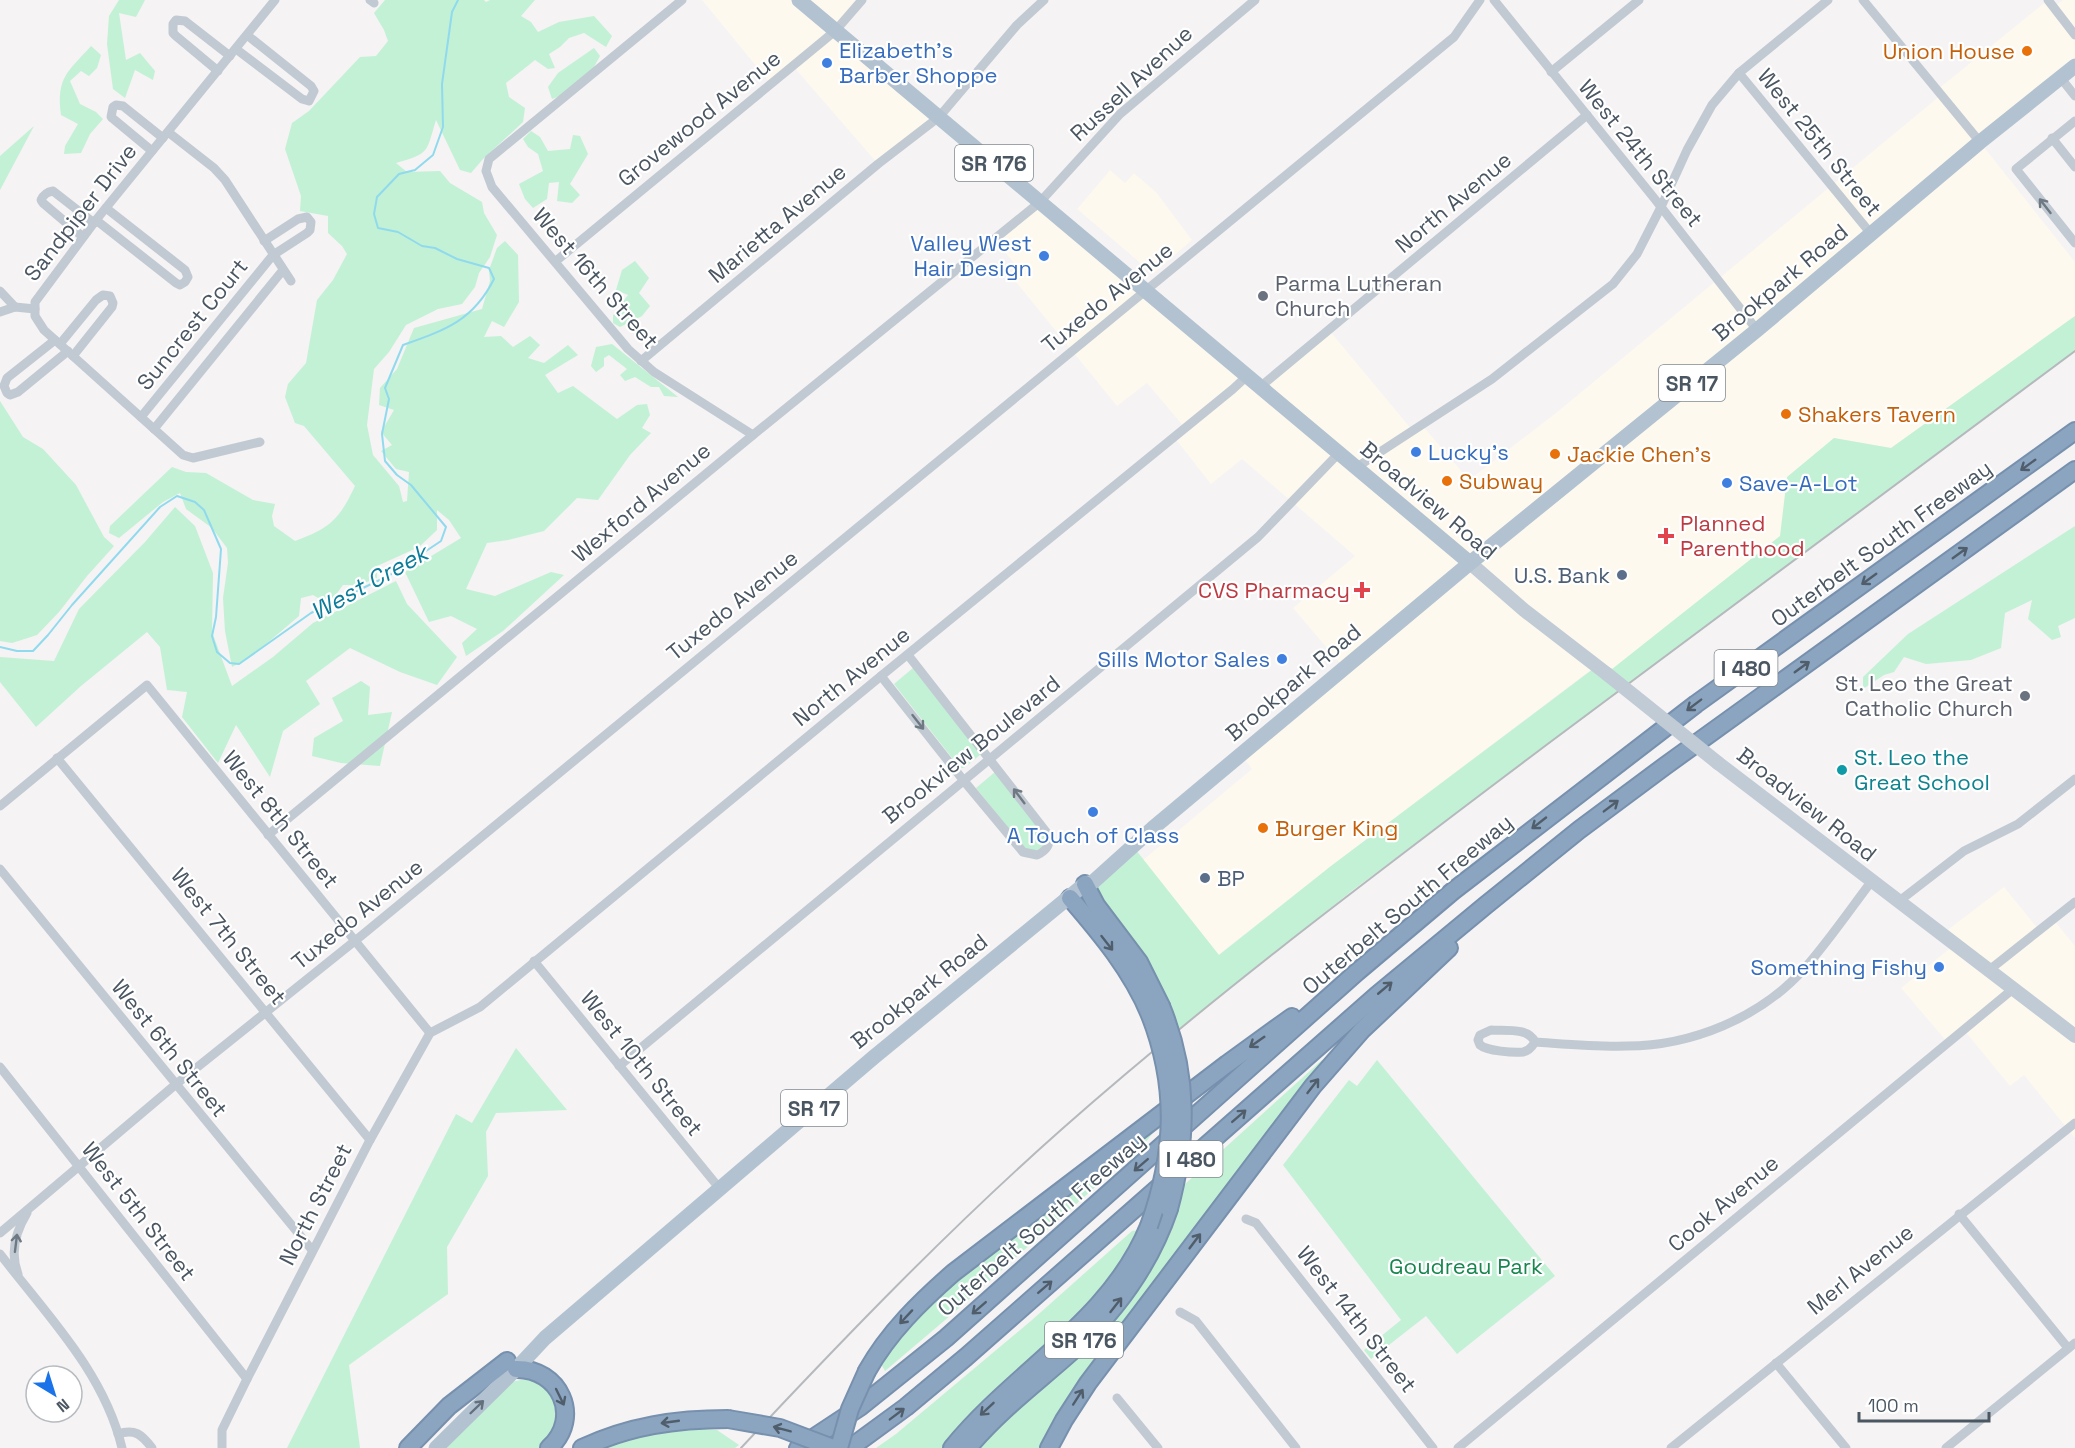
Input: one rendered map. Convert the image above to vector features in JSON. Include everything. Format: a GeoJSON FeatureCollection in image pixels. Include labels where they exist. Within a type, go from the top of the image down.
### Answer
{"type":"FeatureCollection","features":[{"type":"Feature","properties":{"kind":"highway","name":"Outerbelt South Freeway"},"geometry":{"type":"LineString","coordinates":[[798,1448],[860,1407],[946,1338],[1357,972],[1527,833],[1696,704],[2075,431]]}},
{"type":"Feature","properties":{"kind":"highway","name":"I 480"},"geometry":{"type":"LineString","coordinates":[[850,1448],[906,1407],[966,1357],[1376,996],[1532,868],[1680,754],[2075,470]]}},
{"type":"Feature","properties":{"kind":"highway"},"geometry":{"type":"LineString","coordinates":[[1049,1448],[1064,1419],[1088,1383],[1312,1086],[1362,1030],[1532,868]]}},
{"type":"Feature","properties":{"kind":"highway","name":"SR 176"},"geometry":{"type":"LineString","coordinates":[[968,1448],[1015,1401],[1078,1346],[1112,1310],[1130,1286],[1155,1245],[1169,1209],[1181,1154],[1182,1095],[1175,1050],[1155,1011],[1138,962],[1096,905],[1085,884]]}},
{"type":"Feature","properties":{"kind":"highway","name":"SR 176"},"geometry":{"type":"LineString","coordinates":[[952,1448],[983,1412],[1091,1314],[1109,1293],[1136,1254],[1149,1226],[1165,1173],[1170,1122],[1164,1061],[1155,1011],[1127,970],[1070,898]]}},
{"type":"Feature","properties":{"kind":"highway"},"geometry":{"type":"LineString","coordinates":[[839,1448],[850,1409],[882,1345],[928,1295],[953,1273],[1227,1064],[1357,972]]}},
{"type":"Feature","properties":{"kind":"highway"},"geometry":{"type":"LineString","coordinates":[[408,1448],[449,1407],[511,1365],[544,1377],[559,1392],[564,1401],[565,1418],[562,1429],[559,1438],[549,1448]]}},
{"type":"Feature","properties":{"kind":"highway"},"geometry":{"type":"LineString","coordinates":[[582,1448],[607,1437],[650,1425],[677,1420],[728,1419],[780,1428],[833,1448]]}},
{"type":"Feature","properties":{"kind":"main road","name":"Broadview Road"},"geometry":{"type":"LineString","coordinates":[[799,0],[1357,467],[1524,610],[1871,882],[2075,1036]]}},
{"type":"Feature","properties":{"kind":"main road","name":"Brookpark Road"},"geometry":{"type":"LineString","coordinates":[[511,1365],[883,1049],[1085,884],[1093,882],[1153,828],[1470,563],[1757,330],[1980,142],[2075,66]]}},
{"type":"Feature","properties":{"kind":"main road","name":"SR 17"},"geometry":{"type":"LineString","coordinates":[[417,1448],[511,1365]]}},
{"type":"Feature","properties":{"kind":"main road","name":"SR 17"},"geometry":{"type":"LineString","coordinates":[[436,1448],[511,1365]]}},
{"type":"Feature","properties":{"kind":"street","name":"Sandpiper Drive"},"geometry":{"type":"LineString","coordinates":[[260,442],[192,458],[183,455],[58,342],[38,322],[35,309],[37,297],[95,221],[275,0]]}},
{"type":"Feature","properties":{"kind":"street","name":"West 16th Street"},"geometry":{"type":"LineString","coordinates":[[681,0],[489,159],[486,171],[492,187],[628,349],[654,372],[753,435]]}},
{"type":"Feature","properties":{"kind":"street","name":"Grovewood Avenue"},"geometry":{"type":"LineString","coordinates":[[556,261],[836,30],[862,0]]}},
{"type":"Feature","properties":{"kind":"street","name":"Marietta Avenue"},"geometry":{"type":"LineString","coordinates":[[642,361],[878,164],[939,117],[1017,25],[1044,0]]}},
{"type":"Feature","properties":{"kind":"street","name":"Russell Avenue"},"geometry":{"type":"LineString","coordinates":[[1040,202],[1120,114],[1255,0]]}},
{"type":"Feature","properties":{"kind":"street","name":"Tuxedo Avenue"},"geometry":{"type":"LineString","coordinates":[[0,1233],[175,1086],[355,941],[1454,37],[1480,0]]}},
{"type":"Feature","properties":{"kind":"street","name":"West 24th Street"},"geometry":{"type":"LineString","coordinates":[[1494,0],[1757,330]]}},
{"type":"Feature","properties":{"kind":"street"},"geometry":{"type":"LineString","coordinates":[[1551,72],[1639,0]]}},
{"type":"Feature","properties":{"kind":"street"},"geometry":{"type":"LineString","coordinates":[[1357,467],[1492,379],[1613,284],[1637,254],[1687,150],[1712,105],[1739,73],[1828,0]]}},
{"type":"Feature","properties":{"kind":"street"},"geometry":{"type":"LineString","coordinates":[[1863,0],[1980,142]]}},
{"type":"Feature","properties":{"kind":"street"},"geometry":{"type":"LineString","coordinates":[[2048,0],[2075,35]]}},
{"type":"Feature","properties":{"kind":"street"},"geometry":{"type":"LineString","coordinates":[[218,71],[173,33],[173,24],[176,20],[185,21],[302,99],[309,101],[312,98],[314,92],[311,86],[247,35]]}},
{"type":"Feature","properties":{"kind":"street","name":"West 25th Street"},"geometry":{"type":"LineString","coordinates":[[1739,73],[1872,235]]}},
{"type":"Feature","properties":{"kind":"street"},"geometry":{"type":"LineString","coordinates":[[2060,77],[2075,96]]}},
{"type":"Feature","properties":{"kind":"street"},"geometry":{"type":"LineString","coordinates":[[152,151],[111,117],[113,107],[123,106],[214,168],[225,180],[291,281]]}},
{"type":"Feature","properties":{"kind":"street","name":"North Avenue"},"geometry":{"type":"LineString","coordinates":[[1260,387],[1587,115]]}},
{"type":"Feature","properties":{"kind":"street"},"geometry":{"type":"LineString","coordinates":[[2075,121],[2016,169],[2075,243]]}},
{"type":"Feature","properties":{"kind":"street"},"geometry":{"type":"LineString","coordinates":[[2052,138],[2075,167]]}},
{"type":"Feature","properties":{"kind":"street"},"geometry":{"type":"LineString","coordinates":[[83,237],[43,203],[43,197],[53,191],[176,283],[180,285],[185,282],[188,277],[185,270],[106,208]]}},
{"type":"Feature","properties":{"kind":"street","name":"Wexford Avenue"},"geometry":{"type":"LineString","coordinates":[[268,835],[1040,202]]}},
{"type":"Feature","properties":{"kind":"street","name":"Suncrest Court"},"geometry":{"type":"LineString","coordinates":[[141,417],[273,255],[307,233],[311,226],[310,219],[303,217],[298,219],[264,241]]}},
{"type":"Feature","properties":{"kind":"street"},"geometry":{"type":"LineString","coordinates":[[154,429],[283,270]]}},
{"type":"Feature","properties":{"kind":"street"},"geometry":{"type":"LineString","coordinates":[[0,291],[15,307]]}},
{"type":"Feature","properties":{"kind":"street"},"geometry":{"type":"LineString","coordinates":[[103,296],[110,296],[113,299],[112,307],[71,354],[18,392],[10,395],[7,393],[4,386],[8,378],[58,342],[96,300],[103,296]]}},
{"type":"Feature","properties":{"kind":"street"},"geometry":{"type":"LineString","coordinates":[[0,312],[15,307],[35,309]]}},
{"type":"Feature","properties":{"kind":"street","name":"North Avenue"},"geometry":{"type":"LineString","coordinates":[[430,1033],[480,1007],[1247,376]]}},
{"type":"Feature","properties":{"kind":"street","name":"Brookview Boulevard"},"geometry":{"type":"LineString","coordinates":[[620,1066],[1258,537],[1339,453]]}},
{"type":"Feature","properties":{"kind":"street"},"geometry":{"type":"LineString","coordinates":[[882,676],[1023,852],[1037,855],[1044,852],[1050,839],[1047,833],[908,655]]}},
{"type":"Feature","properties":{"kind":"street","name":"West 8th Street"},"geometry":{"type":"LineString","coordinates":[[57,758],[147,685],[430,1033]]}},
{"type":"Feature","properties":{"kind":"street"},"geometry":{"type":"LineString","coordinates":[[0,806],[57,758]]}},
{"type":"Feature","properties":{"kind":"street","name":"West 7th Street"},"geometry":{"type":"LineString","coordinates":[[57,758],[370,1140]]}},
{"type":"Feature","properties":{"kind":"street"},"geometry":{"type":"LineString","coordinates":[[1898,902],[1964,850],[2018,824],[2075,779]]}},
{"type":"Feature","properties":{"kind":"street","name":"West 6th Street"},"geometry":{"type":"LineString","coordinates":[[0,869],[175,1086],[312,1250]]}},
{"type":"Feature","properties":{"kind":"street"},"geometry":{"type":"LineString","coordinates":[[1535,1042],[1629,1046],[1697,1035],[1730,1023],[1764,1002],[1803,970],[1871,882]]}},
{"type":"Feature","properties":{"kind":"street"},"geometry":{"type":"LineString","coordinates":[[1988,971],[2075,902]]}},
{"type":"Feature","properties":{"kind":"street","name":"West 10th Street"},"geometry":{"type":"LineString","coordinates":[[534,961],[720,1189]]}},
{"type":"Feature","properties":{"kind":"street","name":"Cook Avenue"},"geometry":{"type":"LineString","coordinates":[[1458,1448],[2013,989]]}},
{"type":"Feature","properties":{"kind":"street"},"geometry":{"type":"LineString","coordinates":[[1491,1030],[1523,1032],[1535,1042],[1532,1047],[1523,1052],[1488,1050],[1483,1048],[1478,1040],[1480,1035],[1491,1030]]}},
{"type":"Feature","properties":{"kind":"street","name":"North Street"},"geometry":{"type":"LineString","coordinates":[[222,1448],[222,1430],[247,1379],[370,1140],[430,1033]]}},
{"type":"Feature","properties":{"kind":"street","name":"West 5th Street"},"geometry":{"type":"LineString","coordinates":[[0,1067],[247,1379]]}},
{"type":"Feature","properties":{"kind":"street","name":"Merl Avenue"},"geometry":{"type":"LineString","coordinates":[[1674,1447],[1959,1214],[2075,1123]]}},
{"type":"Feature","properties":{"kind":"street"},"geometry":{"type":"LineString","coordinates":[[24,1284],[17,1271],[15,1241],[18,1228],[34,1205]]}},
{"type":"Feature","properties":{"kind":"street"},"geometry":{"type":"LineString","coordinates":[[1946,1448],[2072,1346],[1959,1214]]}},
{"type":"Feature","properties":{"kind":"street","name":"West 14th Street"},"geometry":{"type":"LineString","coordinates":[[1246,1220],[1256,1223],[1433,1448]]}},
{"type":"Feature","properties":{"kind":"street"},"geometry":{"type":"LineString","coordinates":[[0,1254],[91,1373],[105,1399],[122,1448]]}},
{"type":"Feature","properties":{"kind":"street"},"geometry":{"type":"LineString","coordinates":[[1180,1312],[1196,1321],[1296,1448]]}},
{"type":"Feature","properties":{"kind":"street"},"geometry":{"type":"LineString","coordinates":[[1776,1363],[1846,1448]]}},
{"type":"Feature","properties":{"kind":"street"},"geometry":{"type":"LineString","coordinates":[[1117,1398],[1158,1448]]}},
{"type":"Feature","properties":{"kind":"street"},"geometry":{"type":"LineString","coordinates":[[118,1434],[132,1431],[139,1433],[152,1448]]}},
{"type":"Feature","properties":{"kind":"shaded area"},"geometry":{"type":"Polygon","coordinates":[[[702,0],[862,0],[836,30],[939,117],[878,164],[793,66],[771,84],[702,0]]]}},
{"type":"Feature","properties":{"kind":"shaded area"},"geometry":{"type":"Polygon","coordinates":[[[2048,0],[2054,7],[2063,0],[2075,0],[2075,66],[1980,142],[2075,262],[2075,316],[1891,448],[1833,438],[1780,536],[1607,674],[1596,666],[1331,866],[1218,955],[1143,860],[1252,769],[1241,755],[1344,668],[1293,608],[1355,556],[1242,459],[1211,484],[1174,437],[1185,428],[1147,383],[1117,406],[1016,282],[1024,275],[994,239],[1040,202],[1260,387],[1329,330],[1413,431],[1422,425],[1469,480],[1556,413],[1941,95],[1937,90],[2048,0]]]}},
{"type":"Feature","properties":{"kind":"shaded area"},"geometry":{"type":"Polygon","coordinates":[[[1110,170],[1125,183],[1134,173],[1156,192],[1192,240],[1153,274],[1077,209],[1110,170]]]}},
{"type":"Feature","properties":{"kind":"shaded area"},"geometry":{"type":"Polygon","coordinates":[[[2004,887],[2039,930],[2053,919],[2075,946],[2075,1138],[2024,1075],[2010,1086],[1964,1030],[1948,1043],[1901,988],[1954,945],[1941,935],[2004,887]]]}},
{"type":"Feature","properties":{"kind":"green space"},"geometry":{"type":"Polygon","coordinates":[[[119,0],[145,0],[136,17],[119,13],[126,60],[140,53],[155,71],[153,80],[135,70],[125,98],[113,89],[107,44],[109,16],[119,0]]]}},
{"type":"Feature","properties":{"kind":"green space"},"geometry":{"type":"Polygon","coordinates":[[[385,0],[484,0],[486,2],[490,0],[535,0],[521,16],[531,22],[538,32],[559,22],[594,16],[612,36],[606,47],[584,33],[569,38],[549,54],[555,68],[548,69],[535,60],[506,83],[509,97],[525,108],[523,122],[471,173],[460,170],[436,120],[425,150],[415,157],[396,163],[407,172],[440,171],[450,183],[482,202],[484,213],[497,235],[490,257],[479,273],[475,287],[462,304],[438,309],[406,325],[389,352],[374,369],[367,425],[373,455],[399,486],[403,502],[407,501],[409,472],[396,469],[381,451],[392,445],[381,432],[394,410],[379,405],[380,388],[397,369],[414,328],[482,309],[490,281],[489,270],[497,248],[505,241],[518,255],[519,302],[504,327],[492,321],[484,337],[501,336],[513,347],[530,336],[540,345],[528,358],[544,363],[568,345],[578,355],[545,375],[558,393],[573,386],[617,419],[637,405],[647,404],[650,415],[642,428],[651,433],[630,455],[598,500],[577,498],[544,531],[487,543],[466,589],[495,596],[551,572],[564,575],[503,631],[466,656],[462,643],[477,629],[451,616],[429,622],[405,572],[461,538],[449,520],[437,510],[437,530],[419,547],[377,566],[377,578],[359,585],[343,585],[335,596],[325,602],[313,595],[301,598],[299,616],[253,655],[232,667],[225,631],[223,598],[228,563],[227,548],[212,528],[186,509],[180,493],[163,502],[119,538],[109,533],[110,526],[172,467],[186,472],[206,473],[253,500],[275,504],[272,516],[274,526],[295,541],[325,527],[338,515],[349,498],[355,486],[304,426],[295,423],[285,397],[288,384],[306,363],[317,300],[333,280],[347,254],[328,233],[328,216],[300,211],[301,196],[285,149],[292,123],[309,111],[360,57],[376,56],[388,41],[374,13],[385,0]]]}},
{"type":"Feature","properties":{"kind":"green space"},"geometry":{"type":"Polygon","coordinates":[[[91,46],[101,55],[97,68],[89,76],[81,71],[70,81],[80,104],[96,112],[103,119],[90,134],[81,153],[64,154],[65,146],[78,124],[61,115],[62,83],[70,69],[91,46]]]}},
{"type":"Feature","properties":{"kind":"green space"},"geometry":{"type":"Polygon","coordinates":[[[594,48],[600,56],[583,87],[552,99],[548,87],[558,73],[594,48]]]}},
{"type":"Feature","properties":{"kind":"green space"},"geometry":{"type":"Polygon","coordinates":[[[34,126],[0,190],[0,156],[34,126]]]}},
{"type":"Feature","properties":{"kind":"green space"},"geometry":{"type":"Polygon","coordinates":[[[531,131],[540,137],[548,151],[570,149],[573,135],[580,136],[588,154],[570,184],[580,195],[572,203],[557,201],[559,182],[549,183],[547,199],[533,208],[525,199],[519,184],[543,171],[538,154],[528,147],[523,139],[531,131]]]}},
{"type":"Feature","properties":{"kind":"green space"},"geometry":{"type":"Polygon","coordinates":[[[635,261],[649,278],[639,293],[650,306],[642,316],[620,327],[613,323],[613,315],[621,312],[621,304],[628,295],[616,290],[622,270],[635,261]]]}},
{"type":"Feature","properties":{"kind":"green space"},"geometry":{"type":"Polygon","coordinates":[[[2075,316],[2075,351],[1353,890],[1171,1035],[1085,884],[1132,845],[1219,955],[1331,866],[1597,666],[1607,673],[1780,536],[1787,477],[1834,438],[1891,448],[2075,316]]]}},
{"type":"Feature","properties":{"kind":"green space"},"geometry":{"type":"Polygon","coordinates":[[[612,344],[678,397],[664,396],[659,387],[651,387],[635,377],[625,381],[620,375],[627,369],[609,355],[604,358],[604,366],[596,372],[591,366],[596,347],[612,344]]]}},
{"type":"Feature","properties":{"kind":"green space"},"geometry":{"type":"Polygon","coordinates":[[[0,401],[23,437],[43,449],[76,485],[104,537],[114,546],[37,635],[12,643],[0,641],[0,401]]]}},
{"type":"Feature","properties":{"kind":"green space"},"geometry":{"type":"Polygon","coordinates":[[[175,507],[195,526],[213,573],[212,632],[232,686],[273,657],[313,623],[396,581],[407,604],[457,657],[437,685],[400,672],[350,648],[306,681],[320,704],[283,731],[270,777],[236,725],[218,763],[182,717],[187,692],[167,690],[160,647],[147,632],[81,686],[36,727],[0,682],[0,657],[54,661],[79,609],[145,542],[175,507]]]}},
{"type":"Feature","properties":{"kind":"green space"},"geometry":{"type":"Polygon","coordinates":[[[2075,526],[2075,618],[2058,626],[2061,637],[2052,640],[2028,619],[2032,600],[2005,613],[2001,648],[1971,660],[1926,664],[1904,657],[1894,672],[1884,675],[1863,689],[1863,677],[1908,634],[2075,526]]]}},
{"type":"Feature","properties":{"kind":"green space"},"geometry":{"type":"Polygon","coordinates":[[[913,668],[981,754],[964,768],[960,768],[894,684],[913,668]]]}},
{"type":"Feature","properties":{"kind":"green space"},"geometry":{"type":"Polygon","coordinates":[[[361,681],[370,687],[368,715],[392,712],[380,766],[341,763],[312,756],[314,738],[343,721],[332,698],[361,681]]]}},
{"type":"Feature","properties":{"kind":"green space"},"geometry":{"type":"Polygon","coordinates":[[[995,772],[1046,837],[1044,846],[1035,851],[1024,848],[976,788],[995,772]]]}},
{"type":"Feature","properties":{"kind":"green space"},"geometry":{"type":"Polygon","coordinates":[[[516,1048],[567,1110],[496,1113],[486,1132],[488,1176],[447,1247],[448,1294],[349,1365],[360,1448],[287,1448],[456,1114],[472,1123],[516,1048]]]}},
{"type":"Feature","properties":{"kind":"green space"},"geometry":{"type":"Polygon","coordinates":[[[1322,1060],[1326,1064],[1044,1448],[978,1448],[1027,1400],[1169,1232],[1184,1185],[1322,1060]]]}},
{"type":"Feature","properties":{"kind":"green space","name":"Goudreau Park"},"geometry":{"type":"Polygon","coordinates":[[[1377,1060],[1555,1276],[1457,1354],[1426,1316],[1371,1359],[1364,1350],[1401,1320],[1283,1165],[1349,1080],[1357,1086],[1377,1060]]]}},
{"type":"Feature","properties":{"kind":"green space"},"geometry":{"type":"Polygon","coordinates":[[[1151,1129],[1156,1129],[1145,1143],[885,1371],[881,1364],[895,1343],[910,1324],[945,1289],[983,1257],[1151,1129]]]}},
{"type":"Feature","properties":{"kind":"green space"},"geometry":{"type":"Polygon","coordinates":[[[1140,1230],[1119,1267],[1093,1301],[944,1448],[876,1448],[896,1434],[1032,1320],[1132,1231],[1140,1230]]]}},
{"type":"Feature","properties":{"kind":"green space"},"geometry":{"type":"Polygon","coordinates":[[[525,1379],[547,1387],[556,1404],[559,1421],[542,1448],[446,1448],[512,1382],[525,1379]]]}},
{"type":"Feature","properties":{"kind":"green space"},"geometry":{"type":"Polygon","coordinates":[[[687,1428],[717,1430],[739,1445],[735,1448],[601,1448],[636,1437],[687,1428]]]}},
{"type":"Feature","properties":{"kind":"waterway","name":"West Creek"},"geometry":{"type":"LineString","coordinates":[[0,647],[17,651],[33,651],[160,507],[177,496],[195,502],[204,510],[221,549],[216,617],[212,636],[217,652],[230,663],[239,664],[311,613],[390,575],[441,541],[446,527],[411,485],[397,475],[385,461],[382,434],[389,399],[385,388],[403,345],[445,329],[456,322],[477,305],[494,279],[489,268],[457,259],[435,248],[422,246],[398,232],[378,228],[374,214],[377,197],[399,174],[415,170],[433,155],[443,127],[442,84],[452,12],[458,0]]}},
{"type":"Feature","properties":{"kind":"railway"},"geometry":{"type":"LineString","coordinates":[[741,1448],[938,1245],[1062,1129],[1179,1029],[1422,839],[2075,351]]}},
{"type":"Feature","properties":{"kind":"place","name":"Union House"},"geometry":{"type":"Point","coordinates":[2027,51]}},
{"type":"Feature","properties":{"kind":"place","name":"Elizabeth's Barber Shoppe"},"geometry":{"type":"Point","coordinates":[827,63]}},
{"type":"Feature","properties":{"kind":"place","name":"Valley West Hair Design"},"geometry":{"type":"Point","coordinates":[1044,256]}},
{"type":"Feature","properties":{"kind":"place","name":"Parma Lutheran Church"},"geometry":{"type":"Point","coordinates":[1263,296]}},
{"type":"Feature","properties":{"kind":"place","name":"Shakers Tavern"},"geometry":{"type":"Point","coordinates":[1786,414]}},
{"type":"Feature","properties":{"kind":"place","name":"Lucky's"},"geometry":{"type":"Point","coordinates":[1416,452]}},
{"type":"Feature","properties":{"kind":"place","name":"Jackie Chen's"},"geometry":{"type":"Point","coordinates":[1555,454]}},
{"type":"Feature","properties":{"kind":"place","name":"Subway"},"geometry":{"type":"Point","coordinates":[1447,481]}},
{"type":"Feature","properties":{"kind":"place","name":"Save-A-Lot"},"geometry":{"type":"Point","coordinates":[1727,483]}},
{"type":"Feature","properties":{"kind":"place","name":"Planned Parenthood"},"geometry":{"type":"Point","coordinates":[1666,536]}},
{"type":"Feature","properties":{"kind":"place","name":"U.S. Bank"},"geometry":{"type":"Point","coordinates":[1622,575]}},
{"type":"Feature","properties":{"kind":"place","name":"CVS Pharmacy"},"geometry":{"type":"Point","coordinates":[1362,590]}},
{"type":"Feature","properties":{"kind":"place","name":"Sills Motor Sales"},"geometry":{"type":"Point","coordinates":[1282,659]}},
{"type":"Feature","properties":{"kind":"place","name":"St. Leo the Great Catholic Church"},"geometry":{"type":"Point","coordinates":[2025,696]}},
{"type":"Feature","properties":{"kind":"place","name":"St. Leo the Great School"},"geometry":{"type":"Point","coordinates":[1842,770]}},
{"type":"Feature","properties":{"kind":"place","name":"A Touch of Class"},"geometry":{"type":"Point","coordinates":[1093,812]}},
{"type":"Feature","properties":{"kind":"place","name":"Burger King"},"geometry":{"type":"Point","coordinates":[1263,828]}},
{"type":"Feature","properties":{"kind":"place","name":"BP"},"geometry":{"type":"Point","coordinates":[1205,878]}},
{"type":"Feature","properties":{"kind":"place","name":"Something Fishy"},"geometry":{"type":"Point","coordinates":[1939,967]}}]}
